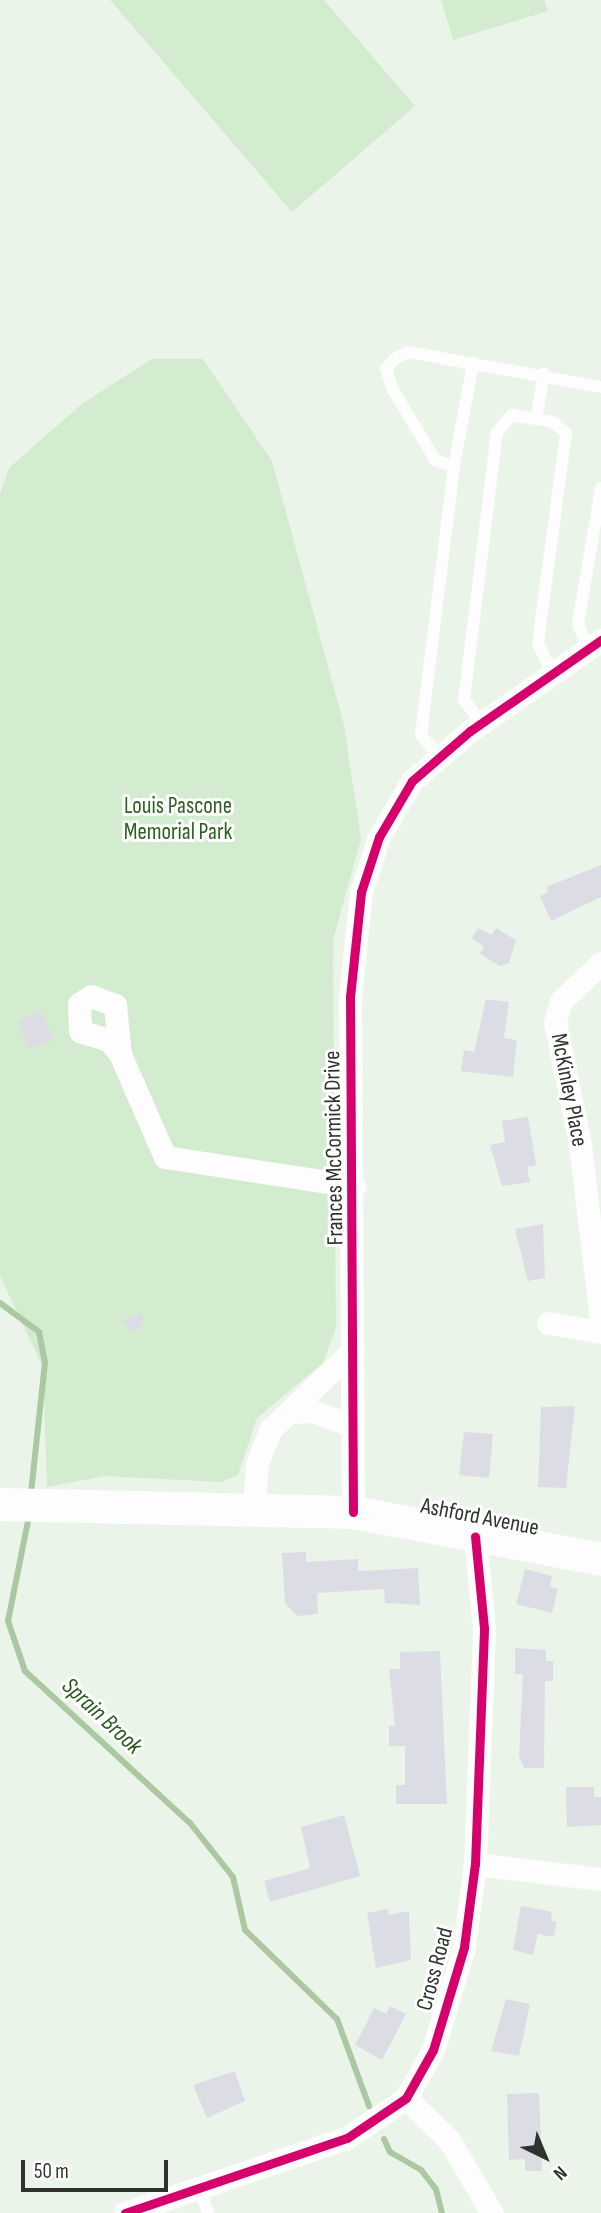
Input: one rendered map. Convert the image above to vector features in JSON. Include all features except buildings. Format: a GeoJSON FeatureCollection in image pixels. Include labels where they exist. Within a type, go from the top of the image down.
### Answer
{"type":"FeatureCollection","features":[{"type":"Feature","properties":{"kind":"main road","name":"Ashford Avenue"},"geometry":{"type":"LineString","coordinates":[[22,1504],[353,1512],[601,1559]]}},
{"type":"Feature","properties":{"kind":"street","name":"Frances McCormick Drive"},"geometry":{"type":"LineString","coordinates":[[353,1512],[351,1425],[355,1186],[350,997],[361,892],[379,837],[412,781],[481,723],[593,643]]}},
{"type":"Feature","properties":{"kind":"street","name":"McKinley Place"},"geometry":{"type":"LineString","coordinates":[[601,963],[561,1001],[555,1022],[580,1144],[601,1319]]}},
{"type":"Feature","properties":{"kind":"street"},"geometry":{"type":"LineString","coordinates":[[120,1054],[165,1157],[355,1186]]}},
{"type":"Feature","properties":{"kind":"street"},"geometry":{"type":"LineString","coordinates":[[548,1322],[601,1332]]}},
{"type":"Feature","properties":{"kind":"street"},"geometry":{"type":"LineString","coordinates":[[254,1509],[262,1447],[271,1429],[295,1412],[353,1350]]}},
{"type":"Feature","properties":{"kind":"street"},"geometry":{"type":"LineString","coordinates":[[295,1412],[313,1410],[351,1425]]}},
{"type":"Feature","properties":{"kind":"street","name":"Cross Road"},"geometry":{"type":"LineString","coordinates":[[125,2213],[347,2138],[406,2098],[433,2049],[456,1973],[475,1864],[484,1628],[475,1536]]}},
{"type":"Feature","properties":{"kind":"street"},"geometry":{"type":"LineString","coordinates":[[475,1864],[601,1879]]}},
{"type":"Feature","properties":{"kind":"street"},"geometry":{"type":"LineString","coordinates":[[406,2098],[449,2140],[492,2213]]}},
{"type":"Feature","properties":{"kind":"lane"},"geometry":{"type":"LineString","coordinates":[[454,467],[436,461],[386,368],[408,352],[544,374],[601,387]]}},
{"type":"Feature","properties":{"kind":"lane"},"geometry":{"type":"LineString","coordinates":[[440,757],[421,735],[454,467],[473,363]]}},
{"type":"Feature","properties":{"kind":"lane"},"geometry":{"type":"LineString","coordinates":[[536,419],[544,374]]}},
{"type":"Feature","properties":{"kind":"lane"},"geometry":{"type":"LineString","coordinates":[[481,723],[464,700],[497,432],[512,415],[554,422],[566,433],[538,643],[551,671]]}},
{"type":"Feature","properties":{"kind":"lane"},"geometry":{"type":"LineString","coordinates":[[593,643],[578,624],[601,488]]}},
{"type":"Feature","properties":{"kind":"lane"},"geometry":{"type":"LineString","coordinates":[[199,2188],[208,2213]]}},
{"type":"Feature","properties":{"kind":"green space"},"geometry":{"type":"Polygon","coordinates":[[[110,0],[324,0],[415,106],[292,212],[110,0]]]}},
{"type":"Feature","properties":{"kind":"green space"},"geometry":{"type":"Polygon","coordinates":[[[441,0],[544,0],[548,11],[453,40],[441,0]]]}},
{"type":"Feature","properties":{"kind":"green space","name":"Louis Pascone Memorial Park"},"geometry":{"type":"Polygon","coordinates":[[[152,359],[203,359],[272,461],[344,725],[361,839],[333,940],[336,1328],[323,1363],[257,1418],[238,1475],[220,1482],[105,1476],[47,1487],[43,1367],[0,1276],[0,494],[9,468],[83,403],[152,359]]]}},
{"type":"Feature","properties":{"kind":"waterway","name":"Sprain Brook"},"geometry":{"type":"LineString","coordinates":[[0,1303],[39,1332],[45,1362],[31,1494]]}},
{"type":"Feature","properties":{"kind":"waterway","name":"Sprain Brook"},"geometry":{"type":"LineString","coordinates":[[29,1516],[8,1621],[25,1671],[190,1823],[233,1877],[245,1930],[337,2019],[369,2106]]}},
{"type":"Feature","properties":{"kind":"waterway","name":"Sprain Brook"},"geometry":{"type":"LineString","coordinates":[[384,2139],[390,2152],[421,2170],[436,2189],[442,2213]]}},
{"type":"Feature","properties":{"kind":"cycle path"},"geometry":{"type":"LineString","coordinates":[[353,1512],[350,997],[361,892],[379,837],[412,781],[470,731],[601,640]]}},
{"type":"Feature","properties":{"kind":"cycle path"},"geometry":{"type":"LineString","coordinates":[[125,2213],[347,2138],[406,2098],[433,2050],[464,1947],[475,1864],[484,1628],[475,1536]]}}]}
